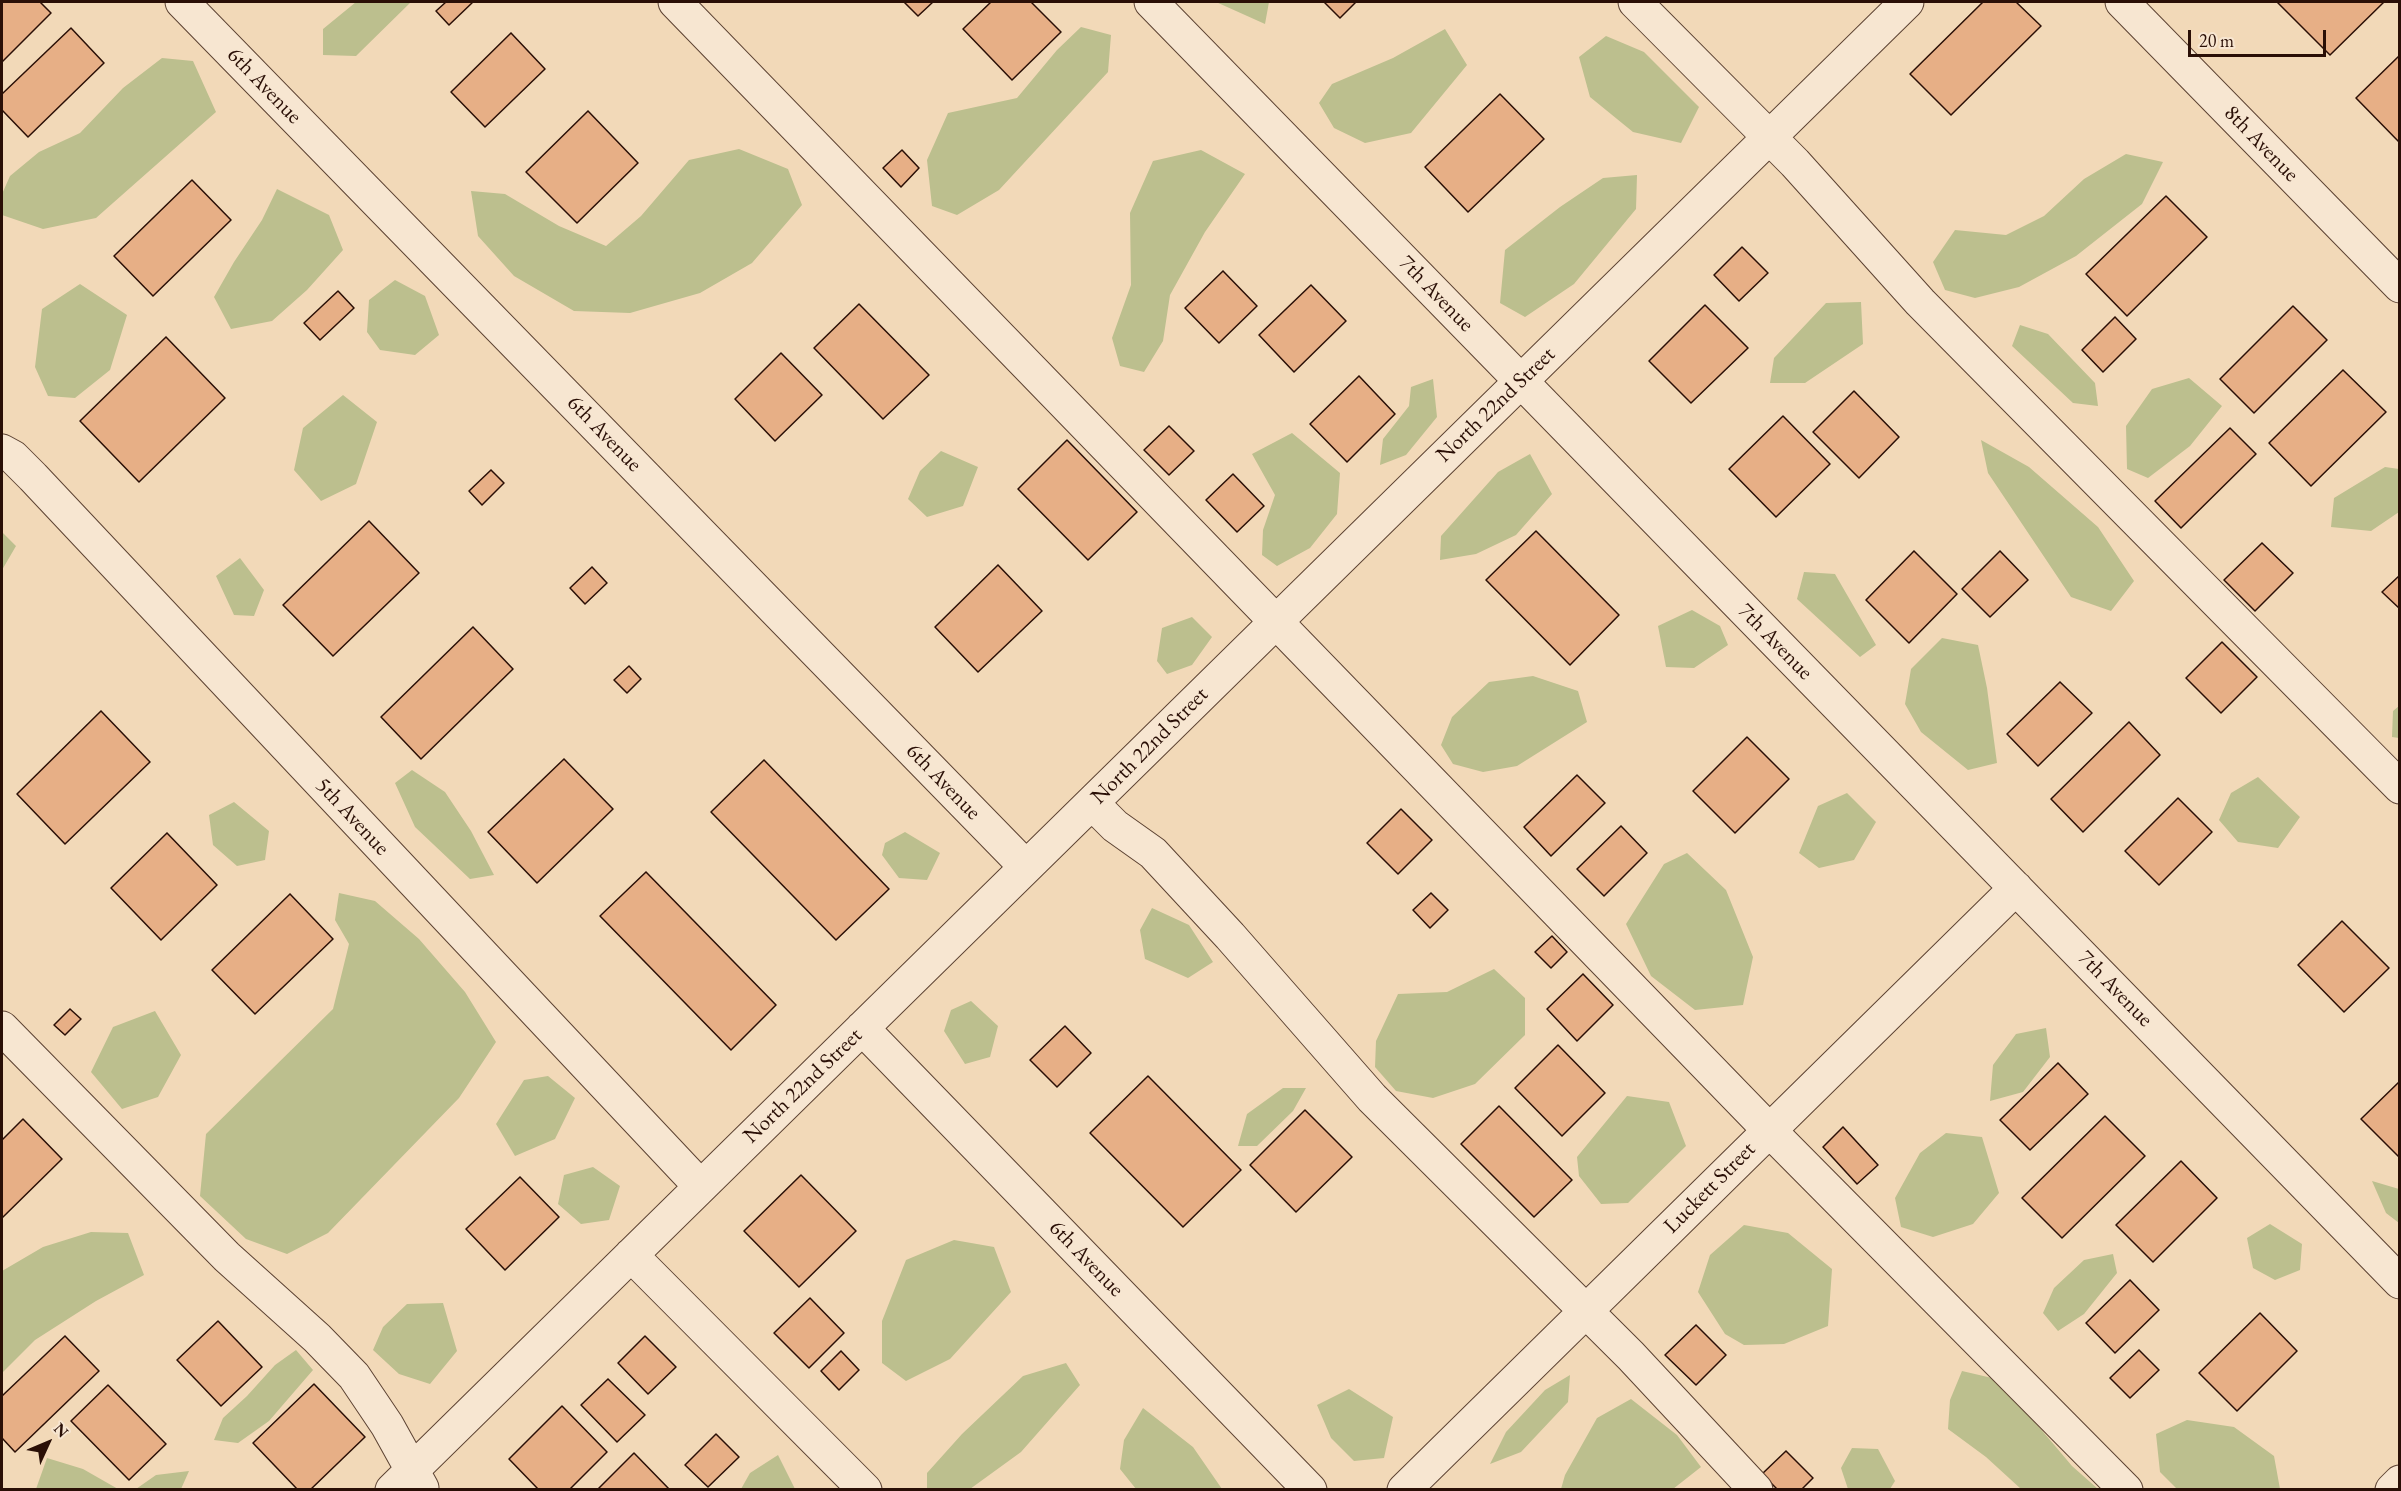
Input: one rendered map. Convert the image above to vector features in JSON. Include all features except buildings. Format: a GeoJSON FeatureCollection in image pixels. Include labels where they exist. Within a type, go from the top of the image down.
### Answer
{"type":"FeatureCollection","features":[{"type":"Feature","properties":{"kind":"street","name":"6th Avenue"},"geometry":{"type":"LineString","coordinates":[[182,2],[1026,867]]}},
{"type":"Feature","properties":{"kind":"street"},"geometry":{"type":"LineString","coordinates":[[675,2],[1769,1130],[2126,1490]]}},
{"type":"Feature","properties":{"kind":"street","name":"7th Avenue"},"geometry":{"type":"LineString","coordinates":[[1151,2],[2400,1282]]}},
{"type":"Feature","properties":{"kind":"street"},"geometry":{"type":"LineString","coordinates":[[1635,2],[1769,137],[1920,302],[2400,786]]}},
{"type":"Feature","properties":{"kind":"street","name":"North 22nd Street"},"geometry":{"type":"LineString","coordinates":[[409,1483],[700,1186],[1907,2]]}},
{"type":"Feature","properties":{"kind":"street","name":"8th Avenue"},"geometry":{"type":"LineString","coordinates":[[2122,2],[2400,286]]}},
{"type":"Feature","properties":{"kind":"street","name":"5th Avenue"},"geometry":{"type":"LineString","coordinates":[[2,451],[13,457],[33,477],[700,1186]]}},
{"type":"Feature","properties":{"kind":"street"},"geometry":{"type":"LineString","coordinates":[[1092,803],[1115,826],[1153,853],[1230,936],[1372,1098],[1631,1356],[1756,1490]]}},
{"type":"Feature","properties":{"kind":"street","name":"Luckett Street"},"geometry":{"type":"LineString","coordinates":[[1404,1490],[2016,888]]}},
{"type":"Feature","properties":{"kind":"street"},"geometry":{"type":"LineString","coordinates":[[2,1028],[227,1257],[317,1338],[354,1376],[409,1483]]}},
{"type":"Feature","properties":{"kind":"street","name":"6th Avenue"},"geometry":{"type":"LineString","coordinates":[[862,1028],[1310,1490]]}},
{"type":"Feature","properties":{"kind":"street"},"geometry":{"type":"LineString","coordinates":[[631,1255],[865,1490]]}},
{"type":"Feature","properties":{"kind":"street"},"geometry":{"type":"LineString","coordinates":[[2392,1490],[2400,1482]]}},
{"type":"Feature","properties":{"kind":"green space"},"geometry":{"type":"Polygon","coordinates":[[[356,2],[411,2],[356,56],[323,55],[323,29],[356,2]]]}},
{"type":"Feature","properties":{"kind":"green space"},"geometry":{"type":"Polygon","coordinates":[[[1216,2],[1269,2],[1265,24],[1216,2]]]}},
{"type":"Feature","properties":{"kind":"green space"},"geometry":{"type":"Polygon","coordinates":[[[1081,27],[1111,35],[1108,72],[999,190],[957,215],[932,206],[927,160],[948,113],[1017,98],[1057,50],[1081,27]]]}},
{"type":"Feature","properties":{"kind":"green space"},"geometry":{"type":"Polygon","coordinates":[[[1445,29],[1467,65],[1411,133],[1365,143],[1334,128],[1319,103],[1332,84],[1393,58],[1445,29]]]}},
{"type":"Feature","properties":{"kind":"green space"},"geometry":{"type":"Polygon","coordinates":[[[1606,36],[1644,52],[1699,107],[1681,143],[1633,132],[1590,97],[1579,57],[1606,36]]]}},
{"type":"Feature","properties":{"kind":"green space"},"geometry":{"type":"Polygon","coordinates":[[[162,58],[193,61],[216,112],[96,218],[43,229],[2,215],[2,194],[10,176],[39,152],[80,133],[123,88],[162,58]]]}},
{"type":"Feature","properties":{"kind":"green space"},"geometry":{"type":"Polygon","coordinates":[[[739,149],[788,169],[802,205],[752,263],[700,293],[630,313],[574,311],[514,276],[478,236],[471,191],[505,194],[559,226],[606,246],[641,216],[689,160],[739,149]]]}},
{"type":"Feature","properties":{"kind":"green space"},"geometry":{"type":"Polygon","coordinates":[[[1201,150],[1245,174],[1205,232],[1170,295],[1163,341],[1144,372],[1120,366],[1112,338],[1131,285],[1130,213],[1153,161],[1201,150]]]}},
{"type":"Feature","properties":{"kind":"green space"},"geometry":{"type":"Polygon","coordinates":[[[2126,154],[2163,162],[2142,204],[2076,256],[2019,287],[1975,298],[1945,290],[1933,262],[1955,230],[2006,235],[2044,216],[2084,179],[2126,154]]]}},
{"type":"Feature","properties":{"kind":"green space"},"geometry":{"type":"Polygon","coordinates":[[[1637,175],[1636,209],[1574,284],[1525,317],[1500,303],[1505,250],[1560,207],[1603,178],[1637,175]]]}},
{"type":"Feature","properties":{"kind":"green space"},"geometry":{"type":"Polygon","coordinates":[[[277,189],[329,215],[343,250],[307,290],[272,321],[231,329],[214,297],[262,220],[277,189]]]}},
{"type":"Feature","properties":{"kind":"green space"},"geometry":{"type":"Polygon","coordinates":[[[395,280],[425,296],[439,335],[415,355],[380,350],[367,332],[369,300],[395,280]]]}},
{"type":"Feature","properties":{"kind":"green space"},"geometry":{"type":"Polygon","coordinates":[[[80,284],[127,315],[110,370],[75,398],[48,396],[35,367],[42,309],[80,284]]]}},
{"type":"Feature","properties":{"kind":"green space"},"geometry":{"type":"Polygon","coordinates":[[[1861,302],[1863,344],[1805,383],[1770,383],[1774,358],[1826,303],[1861,302]]]}},
{"type":"Feature","properties":{"kind":"green space"},"geometry":{"type":"Polygon","coordinates":[[[2020,325],[2048,334],[2095,383],[2098,406],[2073,403],[2012,346],[2020,325]]]}},
{"type":"Feature","properties":{"kind":"green space"},"geometry":{"type":"Polygon","coordinates":[[[2189,378],[2222,406],[2190,446],[2148,478],[2127,469],[2126,426],[2152,389],[2189,378]]]}},
{"type":"Feature","properties":{"kind":"green space"},"geometry":{"type":"Polygon","coordinates":[[[1433,379],[1437,417],[1406,455],[1380,465],[1383,439],[1409,406],[1411,387],[1433,379]]]}},
{"type":"Feature","properties":{"kind":"green space"},"geometry":{"type":"Polygon","coordinates":[[[343,395],[377,422],[356,484],[321,501],[294,470],[303,428],[343,395]]]}},
{"type":"Feature","properties":{"kind":"green space"},"geometry":{"type":"Polygon","coordinates":[[[1292,433],[1340,473],[1337,514],[1310,548],[1277,566],[1262,555],[1263,530],[1275,495],[1252,454],[1292,433]]]}},
{"type":"Feature","properties":{"kind":"green space"},"geometry":{"type":"Polygon","coordinates":[[[1981,440],[2029,467],[2098,527],[2134,581],[2111,611],[2071,597],[1988,473],[1981,440]]]}},
{"type":"Feature","properties":{"kind":"green space"},"geometry":{"type":"Polygon","coordinates":[[[941,451],[978,467],[963,506],[927,517],[908,499],[920,471],[941,451]]]}},
{"type":"Feature","properties":{"kind":"green space"},"geometry":{"type":"Polygon","coordinates":[[[1530,454],[1552,494],[1516,535],[1476,554],[1440,560],[1441,536],[1498,472],[1530,454]]]}},
{"type":"Feature","properties":{"kind":"green space"},"geometry":{"type":"Polygon","coordinates":[[[2385,467],[2399,469],[2399,512],[2371,531],[2331,527],[2334,498],[2385,467]]]}},
{"type":"Feature","properties":{"kind":"green space"},"geometry":{"type":"Polygon","coordinates":[[[2,532],[16,546],[2,570],[2,532]]]}},
{"type":"Feature","properties":{"kind":"green space"},"geometry":{"type":"Polygon","coordinates":[[[240,558],[264,590],[254,616],[234,615],[216,576],[240,558]]]}},
{"type":"Feature","properties":{"kind":"green space"},"geometry":{"type":"Polygon","coordinates":[[[1804,572],[1835,574],[1876,645],[1860,657],[1797,599],[1804,572]]]}},
{"type":"Feature","properties":{"kind":"green space"},"geometry":{"type":"Polygon","coordinates":[[[1692,610],[1720,626],[1728,645],[1694,668],[1666,667],[1658,626],[1692,610]]]}},
{"type":"Feature","properties":{"kind":"green space"},"geometry":{"type":"Polygon","coordinates":[[[1192,617],[1212,637],[1192,665],[1167,674],[1157,661],[1162,628],[1192,617]]]}},
{"type":"Feature","properties":{"kind":"green space"},"geometry":{"type":"Polygon","coordinates":[[[1942,638],[1978,645],[1987,688],[1997,763],[1968,770],[1921,732],[1905,704],[1911,669],[1942,638]]]}},
{"type":"Feature","properties":{"kind":"green space"},"geometry":{"type":"Polygon","coordinates":[[[1533,676],[1578,691],[1587,722],[1517,766],[1483,772],[1453,764],[1441,745],[1452,717],[1489,682],[1533,676]]]}},
{"type":"Feature","properties":{"kind":"green space"},"geometry":{"type":"Polygon","coordinates":[[[2399,706],[2399,738],[2392,737],[2393,711],[2399,706]]]}},
{"type":"Feature","properties":{"kind":"green space"},"geometry":{"type":"Polygon","coordinates":[[[412,770],[445,792],[471,831],[494,875],[470,879],[415,827],[395,783],[412,770]]]}},
{"type":"Feature","properties":{"kind":"green space"},"geometry":{"type":"Polygon","coordinates":[[[2258,777],[2300,817],[2278,848],[2238,842],[2219,820],[2231,793],[2258,777]]]}},
{"type":"Feature","properties":{"kind":"green space"},"geometry":{"type":"Polygon","coordinates":[[[1847,793],[1876,822],[1854,860],[1819,868],[1799,853],[1818,806],[1847,793]]]}},
{"type":"Feature","properties":{"kind":"green space"},"geometry":{"type":"Polygon","coordinates":[[[234,802],[269,831],[265,860],[237,866],[213,845],[209,815],[234,802]]]}},
{"type":"Feature","properties":{"kind":"green space"},"geometry":{"type":"Polygon","coordinates":[[[905,832],[940,853],[927,880],[899,878],[882,855],[885,843],[905,832]]]}},
{"type":"Feature","properties":{"kind":"green space"},"geometry":{"type":"Polygon","coordinates":[[[1687,853],[1726,890],[1753,957],[1743,1005],[1695,1010],[1651,976],[1626,924],[1664,864],[1687,853]]]}},
{"type":"Feature","properties":{"kind":"green space"},"geometry":{"type":"Polygon","coordinates":[[[339,893],[375,901],[419,939],[465,992],[496,1042],[459,1098],[328,1233],[287,1254],[246,1239],[200,1196],[206,1134],[333,1009],[349,944],[335,920],[339,893]]]}},
{"type":"Feature","properties":{"kind":"green space"},"geometry":{"type":"Polygon","coordinates":[[[1152,908],[1189,925],[1213,962],[1188,978],[1145,959],[1140,930],[1152,908]]]}},
{"type":"Feature","properties":{"kind":"green space"},"geometry":{"type":"Polygon","coordinates":[[[1494,969],[1525,998],[1525,1035],[1475,1084],[1433,1098],[1396,1091],[1375,1067],[1376,1041],[1398,994],[1447,992],[1494,969]]]}},
{"type":"Feature","properties":{"kind":"green space"},"geometry":{"type":"Polygon","coordinates":[[[971,1001],[998,1026],[990,1057],[965,1064],[944,1031],[951,1010],[971,1001]]]}},
{"type":"Feature","properties":{"kind":"green space"},"geometry":{"type":"Polygon","coordinates":[[[155,1011],[181,1055],[158,1097],[122,1109],[91,1072],[113,1027],[155,1011]]]}},
{"type":"Feature","properties":{"kind":"green space"},"geometry":{"type":"Polygon","coordinates":[[[2046,1028],[2050,1057],[2023,1092],[1990,1101],[1993,1065],[2016,1034],[2046,1028]]]}},
{"type":"Feature","properties":{"kind":"green space"},"geometry":{"type":"Polygon","coordinates":[[[548,1076],[575,1098],[555,1139],[515,1156],[496,1124],[524,1080],[548,1076]]]}},
{"type":"Feature","properties":{"kind":"green space"},"geometry":{"type":"Polygon","coordinates":[[[1283,1088],[1306,1088],[1293,1111],[1257,1146],[1238,1146],[1247,1114],[1283,1088]]]}},
{"type":"Feature","properties":{"kind":"green space"},"geometry":{"type":"Polygon","coordinates":[[[1627,1096],[1669,1102],[1686,1146],[1628,1203],[1601,1204],[1579,1176],[1577,1157],[1627,1096]]]}},
{"type":"Feature","properties":{"kind":"green space"},"geometry":{"type":"Polygon","coordinates":[[[1946,1133],[1982,1137],[1999,1193],[1973,1224],[1933,1237],[1901,1227],[1895,1198],[1920,1153],[1946,1133]]]}},
{"type":"Feature","properties":{"kind":"green space"},"geometry":{"type":"Polygon","coordinates":[[[593,1167],[620,1186],[609,1220],[581,1224],[558,1204],[564,1175],[593,1167]]]}},
{"type":"Feature","properties":{"kind":"green space"},"geometry":{"type":"Polygon","coordinates":[[[2372,1181],[2399,1189],[2399,1223],[2386,1213],[2372,1181]]]}},
{"type":"Feature","properties":{"kind":"green space"},"geometry":{"type":"Polygon","coordinates":[[[2270,1224],[2302,1244],[2300,1270],[2275,1280],[2253,1268],[2247,1238],[2270,1224]]]}},
{"type":"Feature","properties":{"kind":"green space"},"geometry":{"type":"Polygon","coordinates":[[[1744,1225],[1788,1233],[1832,1269],[1828,1326],[1784,1344],[1744,1345],[1725,1334],[1698,1292],[1710,1255],[1744,1225]]]}},
{"type":"Feature","properties":{"kind":"green space"},"geometry":{"type":"Polygon","coordinates":[[[91,1232],[128,1233],[144,1275],[96,1301],[35,1340],[2,1373],[2,1271],[43,1247],[91,1232]]]}},
{"type":"Feature","properties":{"kind":"green space"},"geometry":{"type":"Polygon","coordinates":[[[954,1240],[994,1247],[1011,1292],[950,1359],[906,1381],[882,1363],[882,1321],[906,1260],[954,1240]]]}},
{"type":"Feature","properties":{"kind":"green space"},"geometry":{"type":"Polygon","coordinates":[[[2113,1254],[2117,1273],[2084,1314],[2058,1331],[2043,1313],[2054,1288],[2084,1260],[2113,1254]]]}},
{"type":"Feature","properties":{"kind":"green space"},"geometry":{"type":"Polygon","coordinates":[[[443,1303],[457,1351],[430,1384],[399,1374],[373,1350],[383,1327],[407,1304],[443,1303]]]}},
{"type":"Feature","properties":{"kind":"green space"},"geometry":{"type":"Polygon","coordinates":[[[296,1350],[313,1370],[269,1421],[238,1443],[214,1440],[223,1418],[275,1365],[296,1350]]]}},
{"type":"Feature","properties":{"kind":"green space"},"geometry":{"type":"Polygon","coordinates":[[[1066,1363],[1080,1385],[1021,1452],[970,1489],[927,1489],[927,1473],[962,1434],[1023,1376],[1066,1363]]]}},
{"type":"Feature","properties":{"kind":"green space"},"geometry":{"type":"Polygon","coordinates":[[[1962,1371],[1992,1378],[2028,1414],[2072,1466],[2098,1489],[2021,1489],[1986,1457],[1948,1429],[1950,1400],[1962,1371]]]}},
{"type":"Feature","properties":{"kind":"green space"},"geometry":{"type":"Polygon","coordinates":[[[1570,1375],[1568,1402],[1521,1452],[1490,1464],[1506,1432],[1545,1390],[1570,1375]]]}},
{"type":"Feature","properties":{"kind":"green space"},"geometry":{"type":"Polygon","coordinates":[[[1349,1389],[1393,1417],[1384,1458],[1354,1461],[1331,1438],[1317,1405],[1349,1389]]]}},
{"type":"Feature","properties":{"kind":"green space"},"geometry":{"type":"Polygon","coordinates":[[[1631,1399],[1677,1435],[1701,1467],[1673,1489],[1561,1489],[1565,1475],[1597,1418],[1631,1399]]]}},
{"type":"Feature","properties":{"kind":"green space"},"geometry":{"type":"Polygon","coordinates":[[[1143,1408],[1193,1447],[1222,1489],[1136,1489],[1120,1469],[1124,1440],[1143,1408]]]}},
{"type":"Feature","properties":{"kind":"green space"},"geometry":{"type":"Polygon","coordinates":[[[2187,1420],[2234,1427],[2274,1456],[2280,1489],[2177,1489],[2160,1472],[2156,1434],[2187,1420]]]}},
{"type":"Feature","properties":{"kind":"green space"},"geometry":{"type":"Polygon","coordinates":[[[1852,1448],[1878,1449],[1895,1481],[1890,1489],[1848,1489],[1841,1468],[1852,1448]]]}},
{"type":"Feature","properties":{"kind":"green space"},"geometry":{"type":"Polygon","coordinates":[[[778,1455],[795,1489],[741,1489],[750,1473],[778,1455]]]}},
{"type":"Feature","properties":{"kind":"green space"},"geometry":{"type":"Polygon","coordinates":[[[47,1458],[83,1469],[118,1489],[36,1489],[47,1458]]]}},
{"type":"Feature","properties":{"kind":"green space"},"geometry":{"type":"Polygon","coordinates":[[[189,1471],[181,1489],[136,1489],[156,1475],[189,1471]]]}}]}
